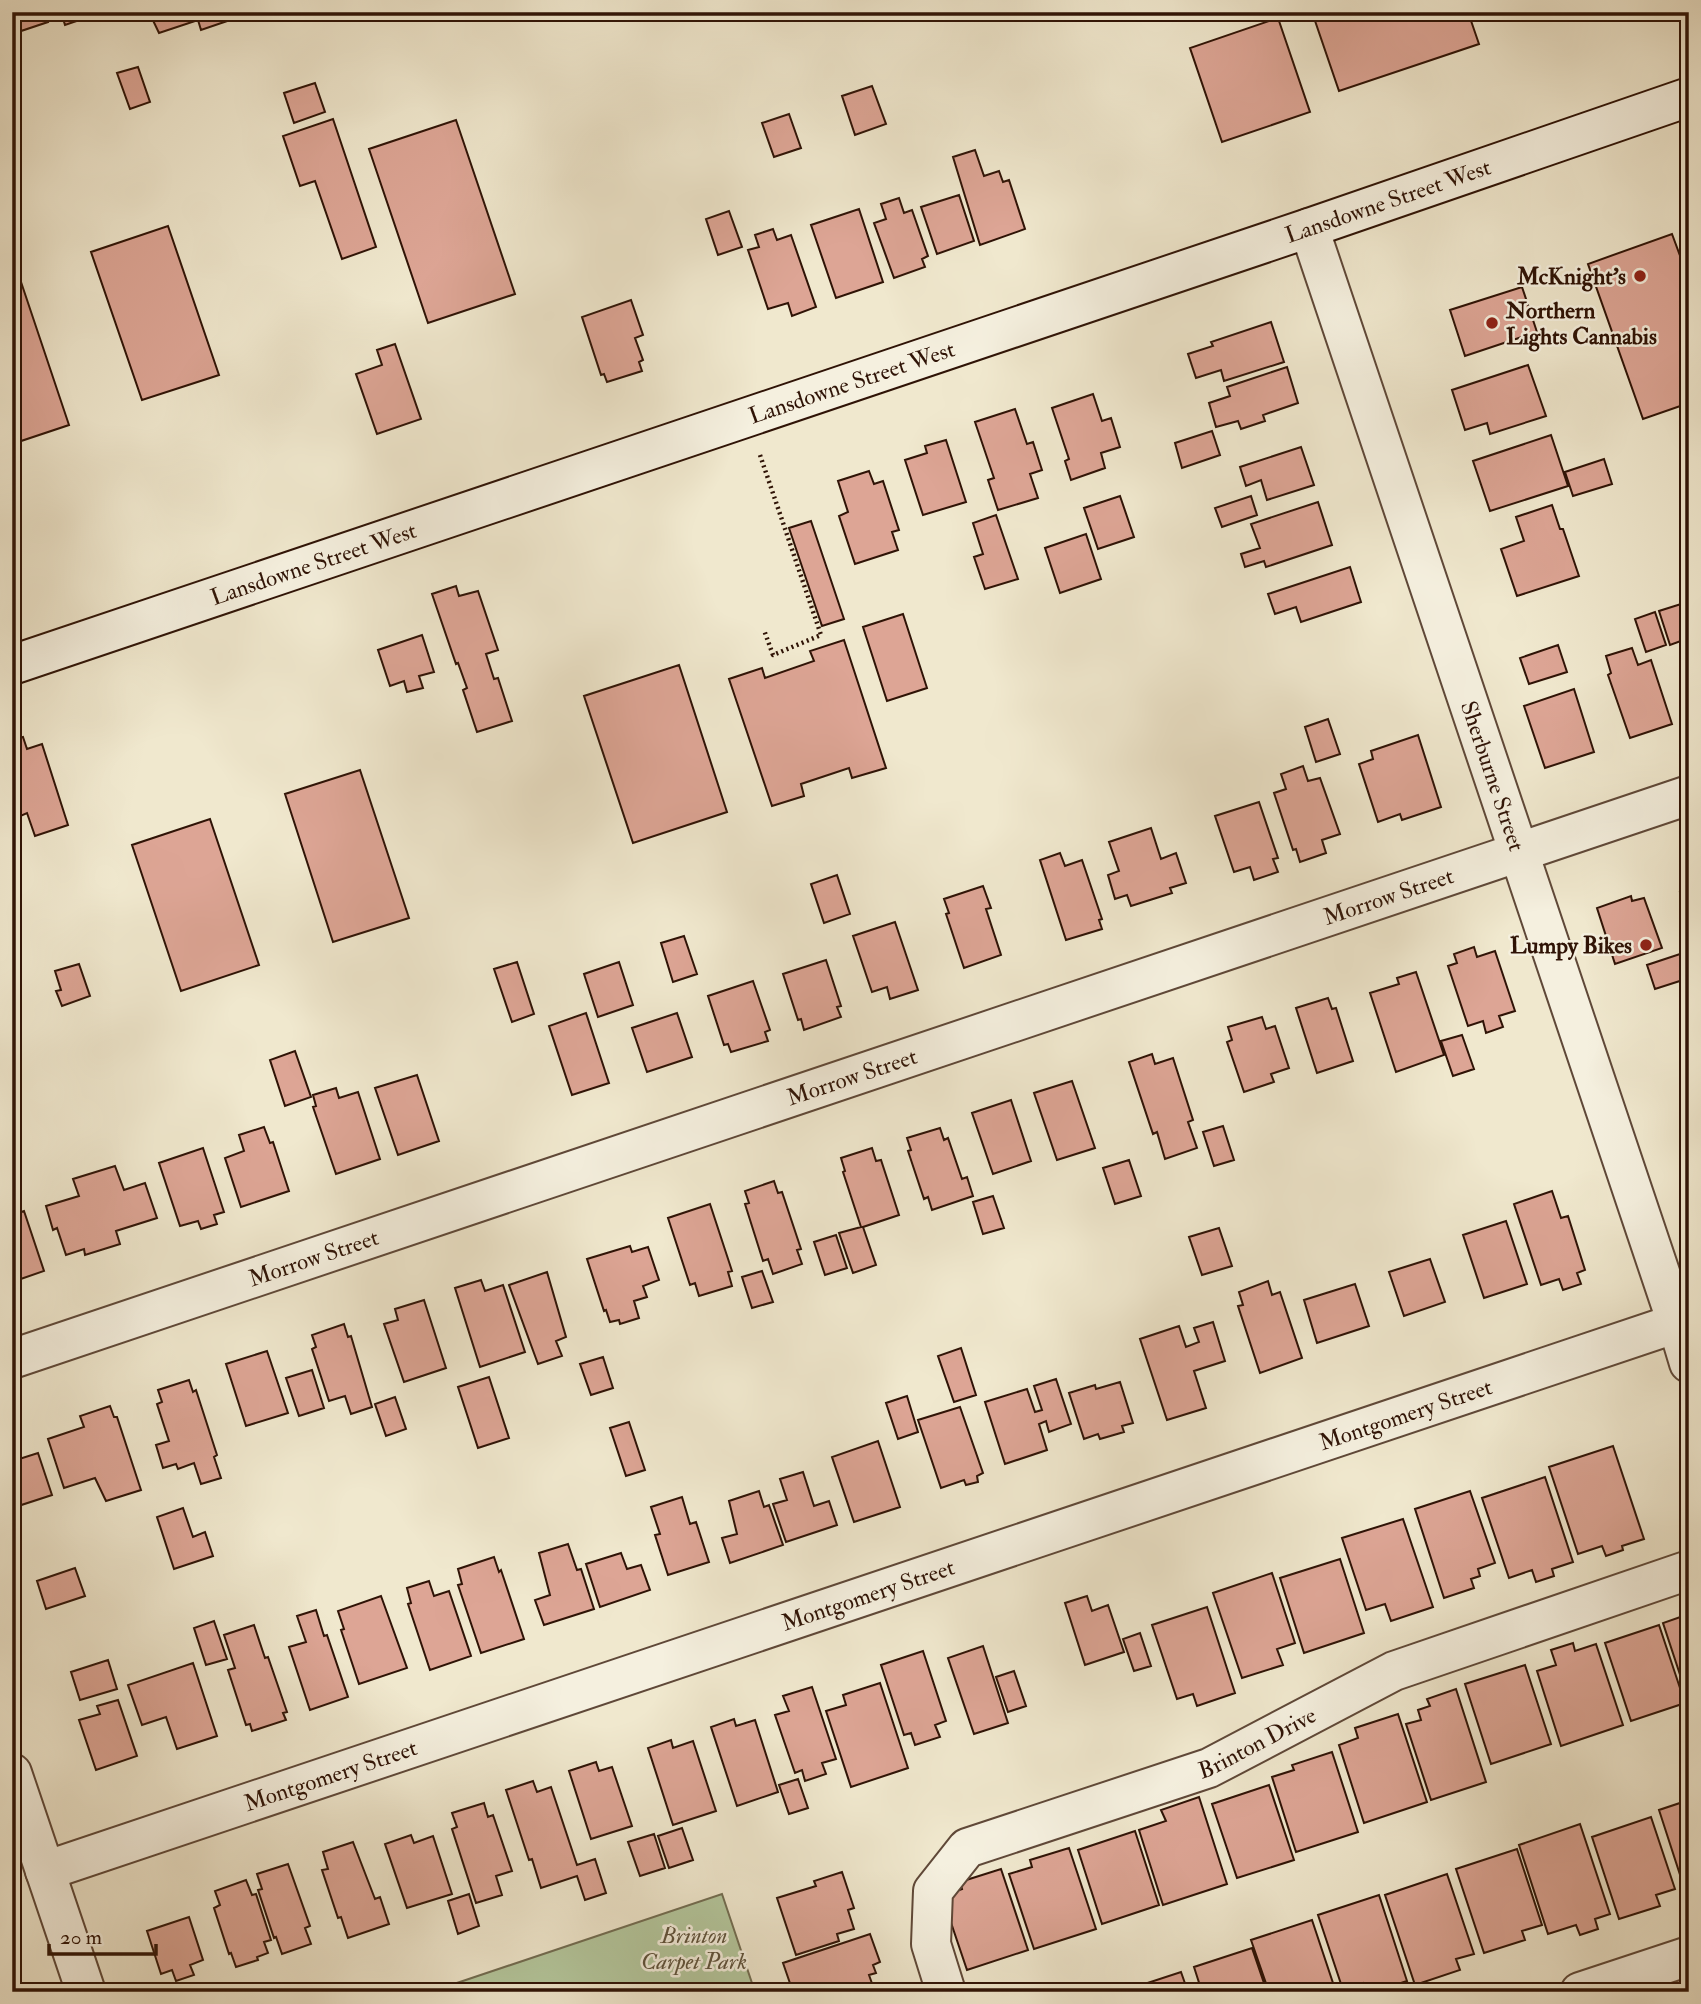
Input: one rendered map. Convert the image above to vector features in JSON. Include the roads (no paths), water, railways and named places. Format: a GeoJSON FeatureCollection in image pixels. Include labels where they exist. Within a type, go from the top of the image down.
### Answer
{"type":"FeatureCollection","features":[{"type":"Feature","properties":{"kind":"street","name":"Lansdowne Street West"},"geometry":{"type":"LineString","coordinates":[[12,665],[1309,228],[1689,97]]}},
{"type":"Feature","properties":{"kind":"street","name":"Sherburne Street"},"geometry":{"type":"LineString","coordinates":[[1309,228],[1518,852],[1683,1321]]}},
{"type":"Feature","properties":{"kind":"street","name":"Morrow Street"},"geometry":{"type":"LineString","coordinates":[[12,1359],[1689,795]]}},
{"type":"Feature","properties":{"kind":"street"},"geometry":{"type":"LineString","coordinates":[[1683,1321],[1689,1363]]}},
{"type":"Feature","properties":{"kind":"street","name":"Montgomery Street"},"geometry":{"type":"LineString","coordinates":[[45,1871],[1683,1321]]}},
{"type":"Feature","properties":{"kind":"street","name":"Brinton Drive"},"geometry":{"type":"LineString","coordinates":[[946,1992],[931,1944],[933,1891],[967,1848],[1209,1768],[1394,1671],[1689,1570]]}},
{"type":"Feature","properties":{"kind":"street"},"geometry":{"type":"LineString","coordinates":[[12,1773],[86,1992]]}},
{"type":"Feature","properties":{"kind":"street"},"geometry":{"type":"LineString","coordinates":[[1580,1992],[1689,1956]]}},
{"type":"Feature","properties":{"kind":"place","name":"McKnight's"},"geometry":{"type":"Point","coordinates":[1640,276]}},
{"type":"Feature","properties":{"kind":"place","name":"Northern Lights Cannabis"},"geometry":{"type":"Point","coordinates":[1492,323]}},
{"type":"Feature","properties":{"kind":"place","name":"Lumpy Bikes"},"geometry":{"type":"Point","coordinates":[1646,945]}},
{"type":"Feature","properties":{"kind":"park label","name":"Brinton Carpet Park"},"geometry":{"type":"Point","coordinates":[694,1948]}}]}
